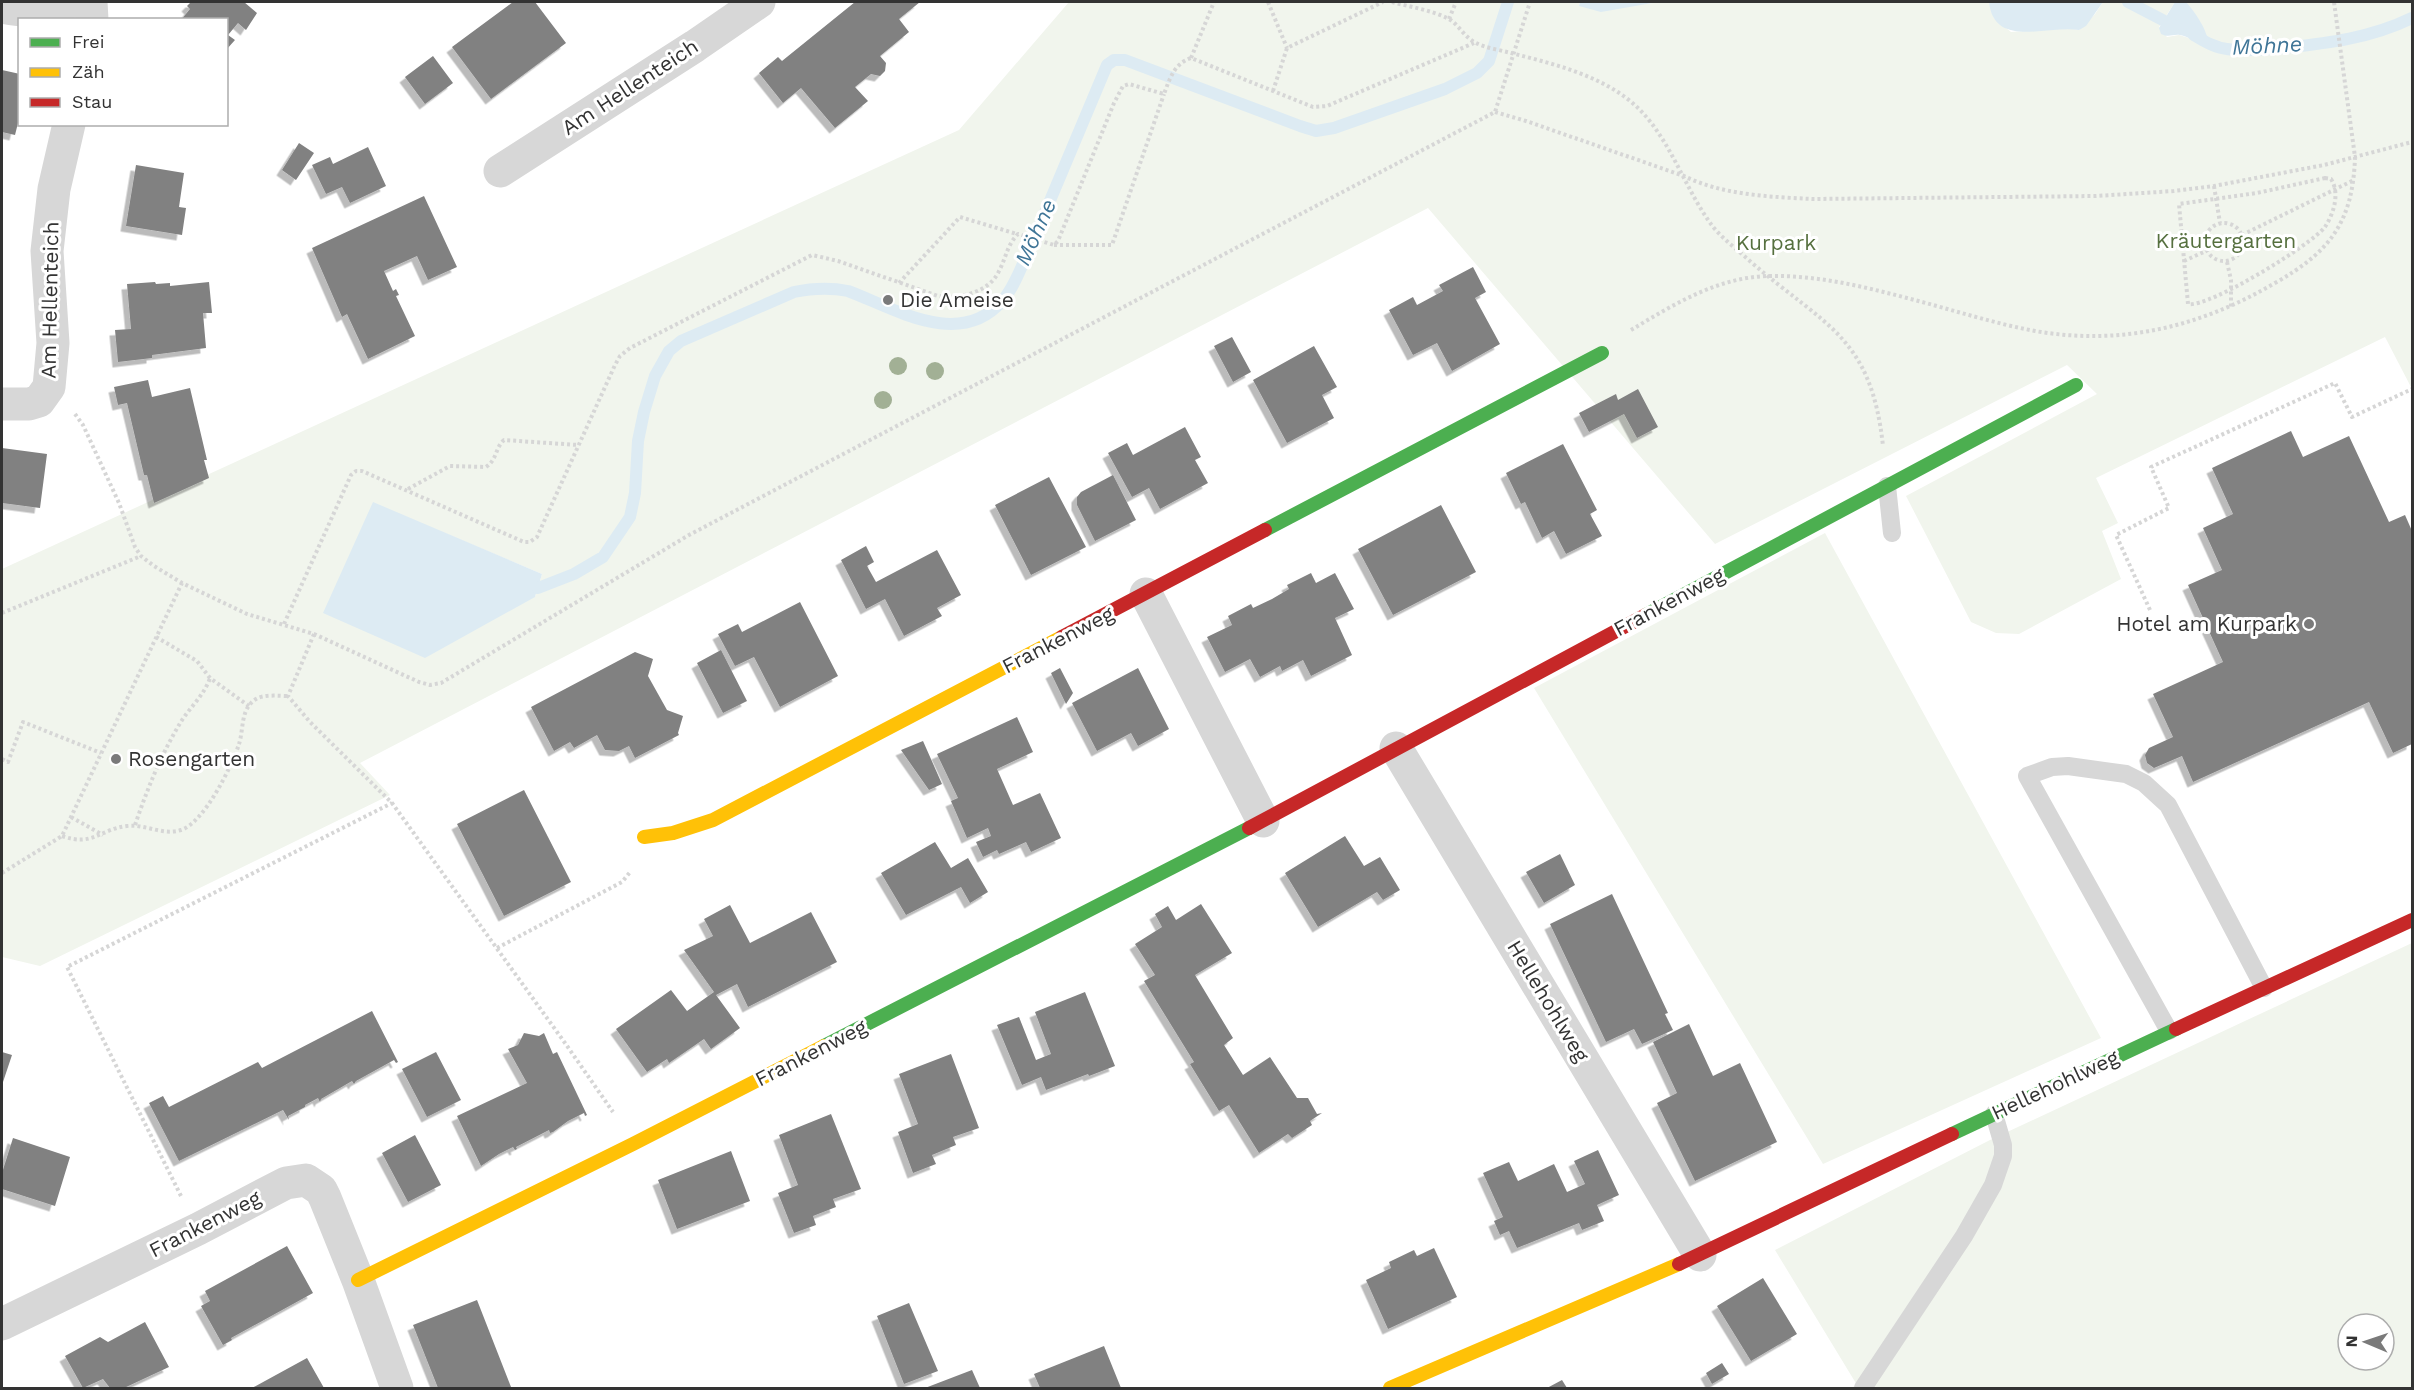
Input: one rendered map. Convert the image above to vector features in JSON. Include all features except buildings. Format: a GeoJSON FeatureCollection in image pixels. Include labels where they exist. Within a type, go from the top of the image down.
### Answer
{"type":"FeatureCollection","features":[{"type":"Feature","properties":{"kind":"street"},"geometry":{"type":"LineString","coordinates":[[2,7],[46,11],[70,2]]}},
{"type":"Feature","properties":{"kind":"street"},"geometry":{"type":"LineString","coordinates":[[91,2],[92,18]]}},
{"type":"Feature","properties":{"kind":"street","name":"Am Hellenteich"},"geometry":{"type":"LineString","coordinates":[[500,171],[695,46],[759,2]]}},
{"type":"Feature","properties":{"kind":"street","name":"Am Hellenteich"},"geometry":{"type":"LineString","coordinates":[[2,404],[29,404],[39,401],[50,387],[53,343],[47,251],[54,189],[69,126]]}},
{"type":"Feature","properties":{"kind":"street","name":"Frankenweg"},"geometry":{"type":"LineString","coordinates":[[644,837],[673,833],[713,820],[1602,353]]}},
{"type":"Feature","properties":{"kind":"street","name":"Frankenweg"},"geometry":{"type":"LineString","coordinates":[[358,1280],[633,1144],[1263,821],[2076,385]]}},
{"type":"Feature","properties":{"kind":"street"},"geometry":{"type":"LineString","coordinates":[[1146,594],[1263,821]]}},
{"type":"Feature","properties":{"kind":"street","name":"Hellehohlweg"},"geometry":{"type":"LineString","coordinates":[[1396,748],[1700,1255]]}},
{"type":"Feature","properties":{"kind":"street","name":"Hellehohlweg"},"geometry":{"type":"LineString","coordinates":[[1390,1389],[1700,1255],[2169,1031],[2412,920]]}},
{"type":"Feature","properties":{"kind":"street","name":"Frankenweg"},"geometry":{"type":"LineString","coordinates":[[3,1320],[198,1229],[286,1183],[306,1180],[321,1190],[358,1280],[397,1389]]}},
{"type":"Feature","properties":{"kind":"lane"},"geometry":{"type":"LineString","coordinates":[[1887,486],[1892,533]]}},
{"type":"Feature","properties":{"kind":"lane"},"geometry":{"type":"LineString","coordinates":[[2169,1031],[2027,776],[2036,771],[2068,766],[2126,774],[2157,793],[2168,805],[2264,988]]}},
{"type":"Feature","properties":{"kind":"lane"},"geometry":{"type":"LineString","coordinates":[[1863,1389],[1964,1236],[1993,1185],[2003,1156],[2003,1145],[1994,1114]]}},
{"type":"Feature","properties":{"kind":"path"},"geometry":{"type":"LineString","coordinates":[[899,282],[960,217],[1047,243],[1112,245],[1167,86],[1176,67],[1191,58],[1214,2]]}},
{"type":"Feature","properties":{"kind":"path"},"geometry":{"type":"LineString","coordinates":[[1268,2],[1287,48],[1273,91]]}},
{"type":"Feature","properties":{"kind":"path"},"geometry":{"type":"LineString","coordinates":[[1287,48],[1383,2]]}},
{"type":"Feature","properties":{"kind":"path"},"geometry":{"type":"LineString","coordinates":[[1392,2],[1449,19],[1474,43],[1583,76],[1609,87],[1626,98],[1655,130],[1716,230],[1767,276],[1836,330],[1857,357],[1866,372],[1873,394],[1880,425],[1887,486]]}},
{"type":"Feature","properties":{"kind":"path"},"geometry":{"type":"LineString","coordinates":[[1449,19],[1456,2]]}},
{"type":"Feature","properties":{"kind":"path"},"geometry":{"type":"LineString","coordinates":[[1495,112],[1530,2]]}},
{"type":"Feature","properties":{"kind":"path"},"geometry":{"type":"LineString","coordinates":[[1602,353],[1626,333],[1701,291],[1732,281],[1767,276],[1812,278],[1857,285],[2004,324],[2083,336],[2122,336],[2146,332],[2230,308],[2306,264],[2328,245],[2340,226],[2349,200],[2354,180],[2355,157],[2334,2]]}},
{"type":"Feature","properties":{"kind":"path"},"geometry":{"type":"LineString","coordinates":[[1191,58],[1313,107],[1327,106],[1474,43]]}},
{"type":"Feature","properties":{"kind":"path"},"geometry":{"type":"LineString","coordinates":[[1054,244],[1058,241],[1123,86],[1129,84],[1164,94]]}},
{"type":"Feature","properties":{"kind":"path"},"geometry":{"type":"LineString","coordinates":[[50,387],[70,405],[83,425],[119,504],[127,529],[141,556],[182,583],[247,614],[314,634],[430,685],[441,683],[689,535],[1495,112],[1697,182],[1768,197],[1813,199],[2096,196],[2214,186],[2355,157],[2412,142]]}},
{"type":"Feature","properties":{"kind":"path"},"geometry":{"type":"LineString","coordinates":[[2325,178],[2331,179],[2337,187],[2331,214],[2321,231],[2303,247],[2231,289],[2190,305],[2177,206],[2181,203],[2216,199],[2258,193],[2325,178]]}},
{"type":"Feature","properties":{"kind":"path"},"geometry":{"type":"LineString","coordinates":[[2242,235],[2354,180]]}},
{"type":"Feature","properties":{"kind":"path"},"geometry":{"type":"LineString","coordinates":[[2214,186],[2220,223]]}},
{"type":"Feature","properties":{"kind":"path"},"geometry":{"type":"LineString","coordinates":[[2220,223],[2235,226],[2242,235],[2242,251],[2234,259],[2227,262],[2214,259],[2206,251],[2206,235],[2213,226],[2220,223]]}},
{"type":"Feature","properties":{"kind":"path"},"geometry":{"type":"LineString","coordinates":[[284,624],[351,475],[356,471],[362,471],[407,489],[524,542],[530,542],[537,537],[620,356],[630,348],[812,255],[822,256],[938,296],[962,297],[994,279],[1008,247],[1018,234]]}},
{"type":"Feature","properties":{"kind":"path"},"geometry":{"type":"LineString","coordinates":[[2184,261],[2206,251]]}},
{"type":"Feature","properties":{"kind":"path"},"geometry":{"type":"LineString","coordinates":[[2227,262],[2231,289],[2230,308]]}},
{"type":"Feature","properties":{"kind":"path"},"geometry":{"type":"LineString","coordinates":[[2150,610],[2116,536],[2169,508],[2151,467],[2335,383],[2352,417],[2412,389]]}},
{"type":"Feature","properties":{"kind":"path"},"geometry":{"type":"LineString","coordinates":[[407,489],[450,466],[486,467],[496,457],[499,445],[504,440],[578,445]]}},
{"type":"Feature","properties":{"kind":"path"},"geometry":{"type":"LineString","coordinates":[[2,613],[141,556]]}},
{"type":"Feature","properties":{"kind":"path"},"geometry":{"type":"LineString","coordinates":[[2,873],[62,836],[182,583]]}},
{"type":"Feature","properties":{"kind":"path"},"geometry":{"type":"LineString","coordinates":[[288,696],[314,634]]}},
{"type":"Feature","properties":{"kind":"path"},"geometry":{"type":"LineString","coordinates":[[156,637],[197,661],[210,678],[249,706]]}},
{"type":"Feature","properties":{"kind":"path"},"geometry":{"type":"LineString","coordinates":[[135,825],[158,765],[178,726],[197,701],[210,678]]}},
{"type":"Feature","properties":{"kind":"path"},"geometry":{"type":"LineString","coordinates":[[62,836],[76,841],[103,835],[124,826],[135,825],[173,832],[184,830],[196,822],[216,791],[238,747],[242,723],[249,706],[259,697],[288,696]]}},
{"type":"Feature","properties":{"kind":"path"},"geometry":{"type":"LineString","coordinates":[[288,696],[310,722],[392,803],[566,1043],[633,1144]]}},
{"type":"Feature","properties":{"kind":"path"},"geometry":{"type":"LineString","coordinates":[[2,759],[8,762],[23,722],[101,753]]}},
{"type":"Feature","properties":{"kind":"path"},"geometry":{"type":"LineString","coordinates":[[198,1229],[67,967],[392,803]]}},
{"type":"Feature","properties":{"kind":"path"},"geometry":{"type":"LineString","coordinates":[[70,817],[103,835]]}},
{"type":"Feature","properties":{"kind":"path"},"geometry":{"type":"LineString","coordinates":[[497,948],[622,882],[632,868],[644,837]]}},
{"type":"Feature","properties":{"kind":"green space","name":"Kurpark"},"geometry":{"type":"Polygon","coordinates":[[[1069,2],[1580,2],[1579,6],[1658,2],[1989,2],[1994,18],[2011,32],[2068,28],[2079,30],[2103,2],[2175,2],[2159,27],[2167,37],[2179,35],[2189,38],[2202,26],[2186,2],[2412,2],[2412,389],[2385,337],[2096,478],[2118,523],[2102,531],[2121,579],[2019,634],[1996,633],[1971,622],[1906,496],[2097,394],[2067,365],[1715,544],[1428,208],[360,763],[390,795],[40,966],[2,957],[2,569],[959,130],[1069,2]],[[373,503],[535,597],[542,574],[373,503]]]}},
{"type":"Feature","properties":{"kind":"green space"},"geometry":{"type":"Polygon","coordinates":[[[1825,533],[2101,1038],[1823,1164],[1534,688],[1825,533]]]}},
{"type":"Feature","properties":{"kind":"green space"},"geometry":{"type":"Polygon","coordinates":[[[2412,943],[2412,1388],[1851,1388],[1857,1385],[1775,1250],[1990,1140],[2412,943]]]}},
{"type":"Feature","properties":{"kind":"shaded area"},"geometry":{"type":"Polygon","coordinates":[[[1580,2],[1658,2],[1601,12],[1579,6],[1580,2]]]}},
{"type":"Feature","properties":{"kind":"shaded area"},"geometry":{"type":"Polygon","coordinates":[[[1989,2],[2103,2],[2086,26],[2079,30],[2024,32],[2001,26],[1993,16],[1989,2]]]}},
{"type":"Feature","properties":{"kind":"shaded area"},"geometry":{"type":"Polygon","coordinates":[[[2175,2],[2186,2],[2203,26],[2208,41],[2200,42],[2180,35],[2161,34],[2159,28],[2175,2]]]}},
{"type":"Feature","properties":{"kind":"shaded area"},"geometry":{"type":"Polygon","coordinates":[[[373,502],[542,574],[535,597],[425,658],[323,613],[373,502]]]}},
{"type":"Feature","properties":{"kind":"waterway","name":"Möhne"},"geometry":{"type":"LineString","coordinates":[[538,588],[574,574],[603,557],[630,517],[635,493],[638,441],[644,412],[655,376],[669,351],[681,341],[794,292],[808,290],[848,291],[906,315],[947,324],[966,322],[985,315],[1002,301],[1028,253],[1107,65],[1114,60],[1125,60],[1316,131],[1334,128],[1445,89],[1477,73],[1489,61],[1508,2]]}},
{"type":"Feature","properties":{"kind":"waterway","name":"Möhne"},"geometry":{"type":"LineString","coordinates":[[2128,2],[2178,28]]}},
{"type":"Feature","properties":{"kind":"waterway","name":"Möhne"},"geometry":{"type":"LineString","coordinates":[[2194,35],[2210,44],[2234,50],[2283,48],[2333,42],[2365,35],[2412,18]]}},
{"type":"Feature","properties":{"kind":"traffic: fast"},"geometry":{"type":"LineString","coordinates":[[1265,530],[1602,353]]}},
{"type":"Feature","properties":{"kind":"traffic: fast"},"geometry":{"type":"LineString","coordinates":[[1646,615],[2076,385]]}},
{"type":"Feature","properties":{"kind":"traffic: fast"},"geometry":{"type":"LineString","coordinates":[[824,1046],[1249,828]]}},
{"type":"Feature","properties":{"kind":"traffic: fast"},"geometry":{"type":"LineString","coordinates":[[1952,1134],[2176,1029]]}},
{"type":"Feature","properties":{"kind":"traffic: slow"},"geometry":{"type":"LineString","coordinates":[[644,837],[673,833],[713,820],[1062,637]]}},
{"type":"Feature","properties":{"kind":"traffic: slow"},"geometry":{"type":"LineString","coordinates":[[358,1280],[633,1144],[824,1046]]}},
{"type":"Feature","properties":{"kind":"traffic: slow"},"geometry":{"type":"LineString","coordinates":[[1390,1388],[1679,1264]]}},
{"type":"Feature","properties":{"kind":"traffic: jam"},"geometry":{"type":"LineString","coordinates":[[1062,637],[1265,530]]}},
{"type":"Feature","properties":{"kind":"traffic: jam"},"geometry":{"type":"LineString","coordinates":[[1249,828],[1646,615]]}},
{"type":"Feature","properties":{"kind":"traffic: jam"},"geometry":{"type":"LineString","coordinates":[[2176,1029],[2412,920]]}},
{"type":"Feature","properties":{"kind":"traffic: jam"},"geometry":{"type":"LineString","coordinates":[[1679,1264],[1952,1134]]}},
{"type":"Feature","properties":{"kind":"place","name":"Die Ameise"},"geometry":{"type":"Point","coordinates":[888,300]}},
{"type":"Feature","properties":{"kind":"place","name":"Hotel am Kurpark"},"geometry":{"type":"Point","coordinates":[2309,624]}},
{"type":"Feature","properties":{"kind":"place","name":"Rosengarten"},"geometry":{"type":"Point","coordinates":[116,759]}},
{"type":"Feature","properties":{"kind":"park label","name":"Kräutergarten"},"geometry":{"type":"Point","coordinates":[2226,241]}}]}
